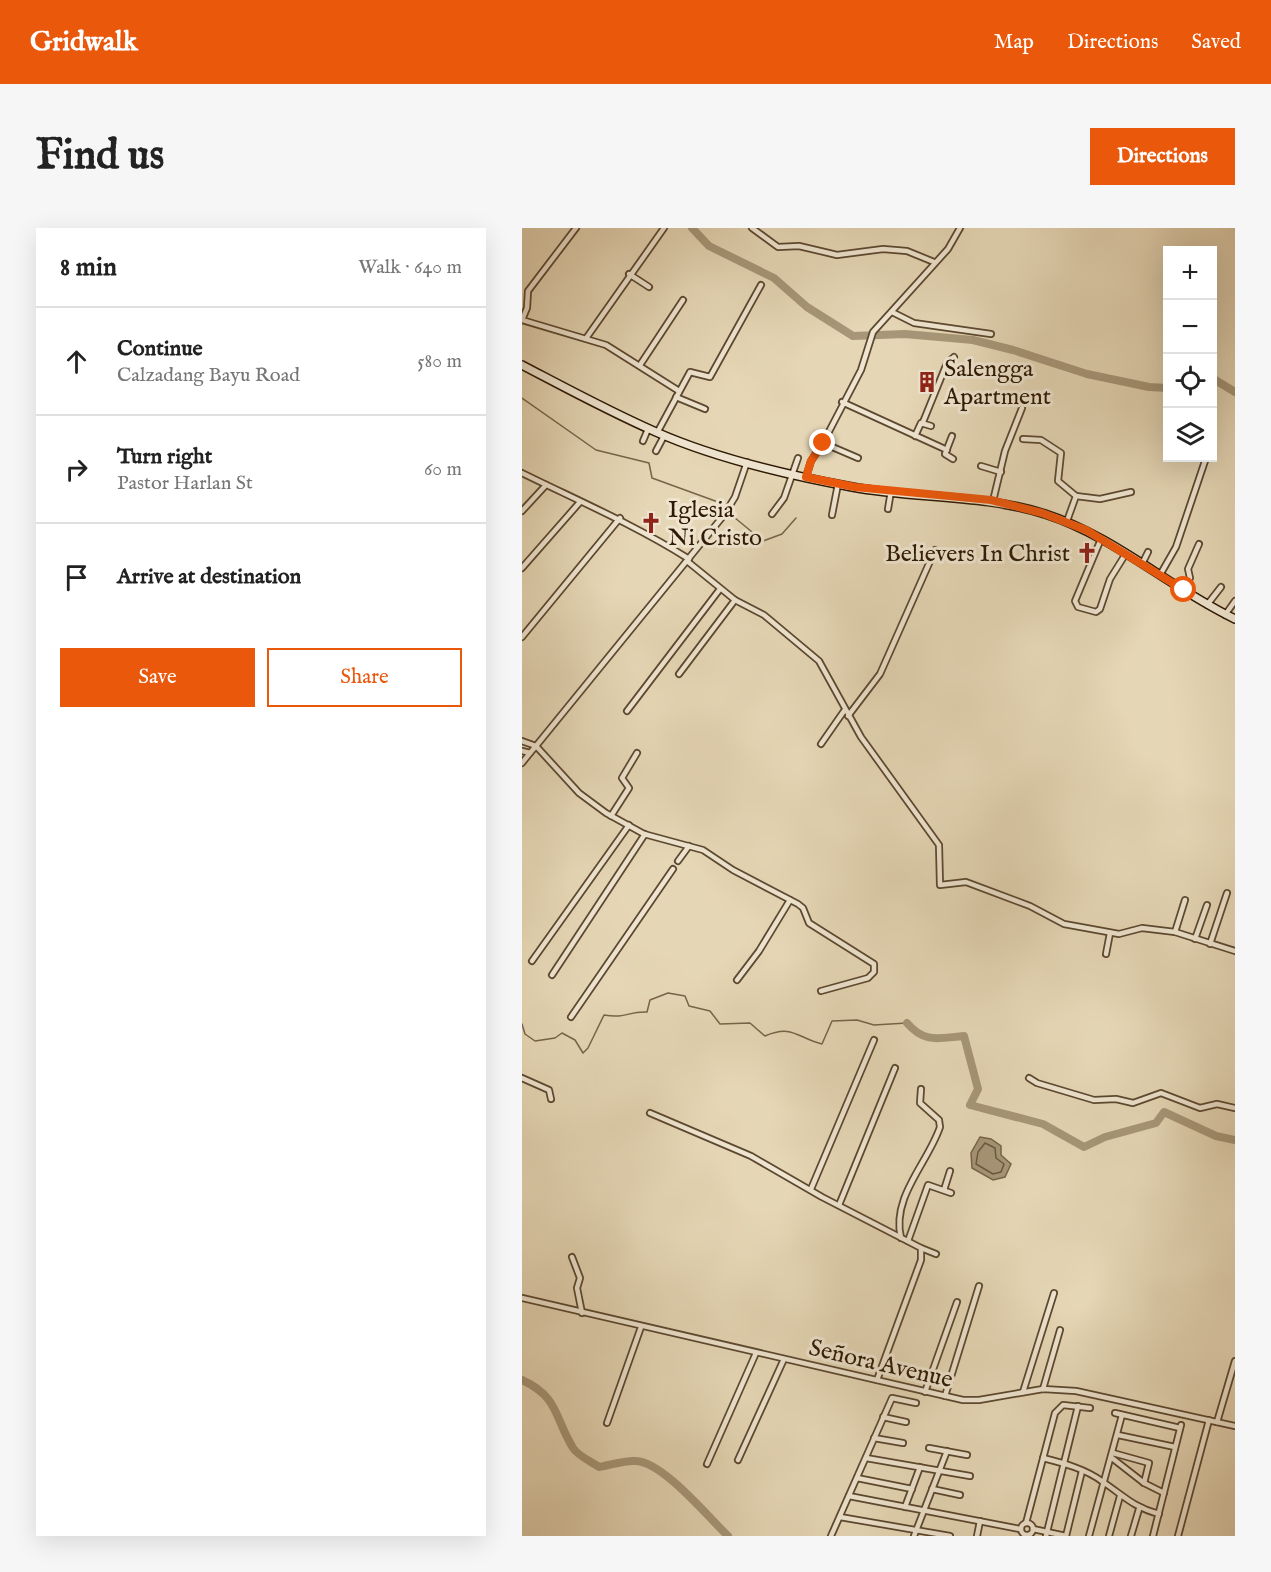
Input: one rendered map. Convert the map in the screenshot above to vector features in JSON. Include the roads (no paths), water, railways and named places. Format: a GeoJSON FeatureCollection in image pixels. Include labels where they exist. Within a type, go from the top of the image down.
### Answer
{"type":"FeatureCollection","features":[{"type":"Feature","properties":{"kind":"street"},"geometry":{"type":"LineString","coordinates":[[576,228],[528,291],[527,308],[522,320],[587,337],[606,345],[640,365],[677,394],[705,409]]}},
{"type":"Feature","properties":{"kind":"street"},"geometry":{"type":"LineString","coordinates":[[587,337],[629,274],[664,228]]}},
{"type":"Feature","properties":{"kind":"street"},"geometry":{"type":"LineString","coordinates":[[752,228],[778,247],[799,246],[837,255],[883,249],[907,251],[934,262]]}},
{"type":"Feature","properties":{"kind":"street"},"geometry":{"type":"LineString","coordinates":[[806,477],[811,461],[823,443],[861,370],[873,332],[948,249],[960,228]]}},
{"type":"Feature","properties":{"kind":"street"},"geometry":{"type":"LineString","coordinates":[[629,274],[649,287]]}},
{"type":"Feature","properties":{"kind":"street"},"geometry":{"type":"LineString","coordinates":[[656,451],[677,394],[691,371],[710,377],[761,285]]}},
{"type":"Feature","properties":{"kind":"street"},"geometry":{"type":"LineString","coordinates":[[640,365],[683,300]]}},
{"type":"Feature","properties":{"kind":"street"},"geometry":{"type":"LineString","coordinates":[[892,312],[914,323],[991,334]]}},
{"type":"Feature","properties":{"kind":"street"},"geometry":{"type":"LineString","coordinates":[[915,435],[923,423],[947,363],[954,357]]}},
{"type":"Feature","properties":{"kind":"street"},"geometry":{"type":"LineString","coordinates":[[522,365],[648,429],[747,462],[838,484],[993,501],[1067,521],[1101,539],[1207,605],[1235,619]]}},
{"type":"Feature","properties":{"kind":"street"},"geometry":{"type":"LineString","coordinates":[[843,402],[946,450]]}},
{"type":"Feature","properties":{"kind":"street"},"geometry":{"type":"LineString","coordinates":[[993,501],[1005,451],[1022,408]]}},
{"type":"Feature","properties":{"kind":"street"},"geometry":{"type":"LineString","coordinates":[[923,423],[932,426]]}},
{"type":"Feature","properties":{"kind":"street"},"geometry":{"type":"LineString","coordinates":[[643,441],[648,429]]}},
{"type":"Feature","properties":{"kind":"street"},"geometry":{"type":"LineString","coordinates":[[952,436],[945,455],[952,459]]}},
{"type":"Feature","properties":{"kind":"street"},"geometry":{"type":"LineString","coordinates":[[1023,439],[1041,440],[1061,453],[1058,481],[1076,496],[1100,499],[1131,492]]}},
{"type":"Feature","properties":{"kind":"street"},"geometry":{"type":"LineString","coordinates":[[823,443],[858,458]]}},
{"type":"Feature","properties":{"kind":"street"},"geometry":{"type":"LineString","coordinates":[[772,514],[784,498],[798,458]]}},
{"type":"Feature","properties":{"kind":"street"},"geometry":{"type":"LineString","coordinates":[[522,763],[724,515],[747,462]]}},
{"type":"Feature","properties":{"kind":"street"},"geometry":{"type":"LineString","coordinates":[[1160,575],[1176,547],[1205,462]]}},
{"type":"Feature","properties":{"kind":"street"},"geometry":{"type":"LineString","coordinates":[[981,466],[1001,472]]}},
{"type":"Feature","properties":{"kind":"street"},"geometry":{"type":"LineString","coordinates":[[522,473],[580,502],[620,518],[688,560],[735,600],[764,615],[819,661],[844,711],[888,777],[939,845],[940,885],[966,882],[1030,906],[1055,921],[1110,933],[1123,933],[1142,928],[1175,932],[1235,951]]}},
{"type":"Feature","properties":{"kind":"street"},"geometry":{"type":"LineString","coordinates":[[832,515],[838,484]]}},
{"type":"Feature","properties":{"kind":"street"},"geometry":{"type":"LineString","coordinates":[[522,511],[546,485]]}},
{"type":"Feature","properties":{"kind":"street"},"geometry":{"type":"LineString","coordinates":[[888,509],[891,491]]}},
{"type":"Feature","properties":{"kind":"street"},"geometry":{"type":"LineString","coordinates":[[1067,521],[1076,496]]}},
{"type":"Feature","properties":{"kind":"street"},"geometry":{"type":"LineString","coordinates":[[522,568],[580,502]]}},
{"type":"Feature","properties":{"kind":"street"},"geometry":{"type":"LineString","coordinates":[[522,637],[620,518]]}},
{"type":"Feature","properties":{"kind":"street"},"geometry":{"type":"LineString","coordinates":[[1101,539],[1075,601],[1078,607],[1095,612],[1100,609],[1110,579],[1125,555]]}},
{"type":"Feature","properties":{"kind":"street"},"geometry":{"type":"LineString","coordinates":[[1184,590],[1190,578],[1188,569],[1198,544]]}},
{"type":"Feature","properties":{"kind":"street"},"geometry":{"type":"LineString","coordinates":[[848,716],[880,674],[935,550]]}},
{"type":"Feature","properties":{"kind":"street"},"geometry":{"type":"LineString","coordinates":[[1142,564],[1148,552]]}},
{"type":"Feature","properties":{"kind":"street"},"geometry":{"type":"LineString","coordinates":[[1207,605],[1221,587]]}},
{"type":"Feature","properties":{"kind":"street"},"geometry":{"type":"LineString","coordinates":[[627,711],[720,588]]}},
{"type":"Feature","properties":{"kind":"street"},"geometry":{"type":"LineString","coordinates":[[680,674],[735,600]]}},
{"type":"Feature","properties":{"kind":"street"},"geometry":{"type":"LineString","coordinates":[[1225,615],[1235,601]]}},
{"type":"Feature","properties":{"kind":"street"},"geometry":{"type":"LineString","coordinates":[[821,744],[844,711]]}},
{"type":"Feature","properties":{"kind":"street"},"geometry":{"type":"LineString","coordinates":[[522,741],[536,746],[579,793],[611,816],[645,834],[703,850],[733,870],[803,908],[809,923],[874,964],[874,972],[867,978],[821,991]]}},
{"type":"Feature","properties":{"kind":"street"},"geometry":{"type":"LineString","coordinates":[[522,751],[530,753]]}},
{"type":"Feature","properties":{"kind":"street"},"geometry":{"type":"LineString","coordinates":[[611,816],[629,788],[622,778],[637,753]]}},
{"type":"Feature","properties":{"kind":"street"},"geometry":{"type":"LineString","coordinates":[[532,961],[629,825]]}},
{"type":"Feature","properties":{"kind":"street"},"geometry":{"type":"LineString","coordinates":[[552,975],[645,834]]}},
{"type":"Feature","properties":{"kind":"street"},"geometry":{"type":"LineString","coordinates":[[678,861],[688,846]]}},
{"type":"Feature","properties":{"kind":"street"},"geometry":{"type":"LineString","coordinates":[[571,1017],[673,869]]}},
{"type":"Feature","properties":{"kind":"street"},"geometry":{"type":"LineString","coordinates":[[1210,944],[1227,893]]}},
{"type":"Feature","properties":{"kind":"street"},"geometry":{"type":"LineString","coordinates":[[737,980],[759,951],[790,900]]}},
{"type":"Feature","properties":{"kind":"street"},"geometry":{"type":"LineString","coordinates":[[1175,932],[1185,900]]}},
{"type":"Feature","properties":{"kind":"street"},"geometry":{"type":"LineString","coordinates":[[1195,939],[1207,905]]}},
{"type":"Feature","properties":{"kind":"street"},"geometry":{"type":"LineString","coordinates":[[1106,954],[1110,933]]}},
{"type":"Feature","properties":{"kind":"street"},"geometry":{"type":"LineString","coordinates":[[811,1189],[874,1040]]}},
{"type":"Feature","properties":{"kind":"street"},"geometry":{"type":"LineString","coordinates":[[839,1205],[894,1068]]}},
{"type":"Feature","properties":{"kind":"street"},"geometry":{"type":"LineString","coordinates":[[522,1078],[549,1090],[551,1099]]}},
{"type":"Feature","properties":{"kind":"street"},"geometry":{"type":"LineString","coordinates":[[1029,1078],[1089,1099],[1116,1099],[1133,1103],[1161,1093],[1200,1108],[1217,1104],[1235,1108]]}},
{"type":"Feature","properties":{"kind":"street"},"geometry":{"type":"LineString","coordinates":[[901,1238],[899,1216],[916,1172],[940,1127],[939,1120],[920,1103],[921,1089]]}},
{"type":"Feature","properties":{"kind":"street"},"geometry":{"type":"LineString","coordinates":[[650,1113],[751,1156],[901,1238],[936,1254]]}},
{"type":"Feature","properties":{"kind":"street"},"geometry":{"type":"LineString","coordinates":[[944,1190],[950,1171]]}},
{"type":"Feature","properties":{"kind":"street"},"geometry":{"type":"LineString","coordinates":[[908,1241],[928,1185],[951,1193]]}},
{"type":"Feature","properties":{"kind":"street"},"geometry":{"type":"LineString","coordinates":[[876,1380],[921,1260],[921,1248]]}},
{"type":"Feature","properties":{"kind":"street"},"geometry":{"type":"LineString","coordinates":[[572,1257],[580,1278],[577,1288],[582,1313]]}},
{"type":"Feature","properties":{"kind":"street"},"geometry":{"type":"LineString","coordinates":[[945,1396],[980,1286]]}},
{"type":"Feature","properties":{"kind":"street"},"geometry":{"type":"LineString","coordinates":[[1023,1392],[1054,1293]]}},
{"type":"Feature","properties":{"kind":"street","name":"Señora Avenue"},"geometry":{"type":"LineString","coordinates":[[522,1298],[945,1396],[978,1400],[1043,1389],[1076,1391],[1235,1426]]}},
{"type":"Feature","properties":{"kind":"street"},"geometry":{"type":"LineString","coordinates":[[925,1392],[957,1302]]}},
{"type":"Feature","properties":{"kind":"street"},"geometry":{"type":"LineString","coordinates":[[607,1423],[641,1327]]}},
{"type":"Feature","properties":{"kind":"street"},"geometry":{"type":"LineString","coordinates":[[1043,1389],[1050,1358],[1060,1330]]}},
{"type":"Feature","properties":{"kind":"street"},"geometry":{"type":"LineString","coordinates":[[707,1464],[756,1353]]}},
{"type":"Feature","properties":{"kind":"street"},"geometry":{"type":"LineString","coordinates":[[738,1460],[784,1359]]}},
{"type":"Feature","properties":{"kind":"street"},"geometry":{"type":"LineString","coordinates":[[1216,1422],[1235,1361]]}},
{"type":"Feature","properties":{"kind":"street"},"geometry":{"type":"LineString","coordinates":[[831,1536],[892,1398],[916,1403]]}},
{"type":"Feature","properties":{"kind":"street"},"geometry":{"type":"LineString","coordinates":[[1020,1529],[1026,1523],[1055,1413],[1063,1405],[1090,1408]]}},
{"type":"Feature","properties":{"kind":"street"},"geometry":{"type":"LineString","coordinates":[[1045,1534],[1078,1406]]}},
{"type":"Feature","properties":{"kind":"street"},"geometry":{"type":"LineString","coordinates":[[1115,1413],[1180,1426],[1153,1536]]}},
{"type":"Feature","properties":{"kind":"street"},"geometry":{"type":"LineString","coordinates":[[1089,1536],[1103,1481],[1113,1456],[1122,1415]]}},
{"type":"Feature","properties":{"kind":"street"},"geometry":{"type":"LineString","coordinates":[[883,1417],[906,1422]]}},
{"type":"Feature","properties":{"kind":"street"},"geometry":{"type":"LineString","coordinates":[[1178,1536],[1209,1420]]}},
{"type":"Feature","properties":{"kind":"street"},"geometry":{"type":"LineString","coordinates":[[1118,1435],[1175,1447]]}},
{"type":"Feature","properties":{"kind":"street"},"geometry":{"type":"LineString","coordinates":[[874,1438],[903,1443]]}},
{"type":"Feature","properties":{"kind":"street"},"geometry":{"type":"LineString","coordinates":[[929,1448],[967,1455]]}},
{"type":"Feature","properties":{"kind":"street"},"geometry":{"type":"LineString","coordinates":[[914,1536],[947,1451]]}},
{"type":"Feature","properties":{"kind":"street"},"geometry":{"type":"LineString","coordinates":[[1113,1456],[1144,1483],[1164,1493]]}},
{"type":"Feature","properties":{"kind":"street"},"geometry":{"type":"LineString","coordinates":[[1113,1456],[1149,1463],[1144,1483]]}},
{"type":"Feature","properties":{"kind":"street"},"geometry":{"type":"LineString","coordinates":[[866,1458],[970,1476]]}},
{"type":"Feature","properties":{"kind":"street"},"geometry":{"type":"LineString","coordinates":[[1043,1458],[1083,1471],[1103,1481],[1139,1509],[1159,1514]]}},
{"type":"Feature","properties":{"kind":"street"},"geometry":{"type":"LineString","coordinates":[[905,1507],[920,1467]]}},
{"type":"Feature","properties":{"kind":"street"},"geometry":{"type":"LineString","coordinates":[[1026,1523],[1045,1534],[1066,1536],[1083,1471]]}},
{"type":"Feature","properties":{"kind":"street"},"geometry":{"type":"LineString","coordinates":[[857,1478],[912,1489]]}},
{"type":"Feature","properties":{"kind":"street"},"geometry":{"type":"LineString","coordinates":[[932,1489],[960,1495]]}},
{"type":"Feature","properties":{"kind":"street"},"geometry":{"type":"LineString","coordinates":[[849,1496],[1020,1529]]}},
{"type":"Feature","properties":{"kind":"street"},"geometry":{"type":"LineString","coordinates":[[1109,1536],[1120,1496]]}},
{"type":"Feature","properties":{"kind":"street"},"geometry":{"type":"LineString","coordinates":[[1131,1536],[1139,1509]]}},
{"type":"Feature","properties":{"kind":"street"},"geometry":{"type":"LineString","coordinates":[[840,1517],[950,1536]]}},
{"type":"Feature","properties":{"kind":"street"},"geometry":{"type":"LineString","coordinates":[[977,1536],[980,1521]]}},
{"type":"Feature","properties":{"kind":"street"},"geometry":{"type":"LineString","coordinates":[[1020,1529],[1022,1534],[1028,1536],[1033,1529]]}},
{"type":"Feature","properties":{"kind":"water"},"geometry":{"type":"Polygon","coordinates":[[[980,1137],[991,1139],[1001,1146],[1001,1155],[1011,1164],[1005,1177],[993,1180],[972,1168],[971,1153],[980,1137]]]}},
{"type":"Feature","properties":{"kind":"waterway"},"geometry":{"type":"LineString","coordinates":[[692,228],[709,246],[774,278],[807,307],[853,336],[905,334],[973,340],[1013,350],[1087,374],[1163,388]]}},
{"type":"Feature","properties":{"kind":"waterway"},"geometry":{"type":"LineString","coordinates":[[1217,381],[1235,392]]}},
{"type":"Feature","properties":{"kind":"waterway"},"geometry":{"type":"LineString","coordinates":[[522,398],[596,450],[649,463],[652,478],[718,502],[725,509]]}},
{"type":"Feature","properties":{"kind":"waterway"},"geometry":{"type":"LineString","coordinates":[[729,513],[763,541],[782,534],[796,518]]}},
{"type":"Feature","properties":{"kind":"waterway"},"geometry":{"type":"LineString","coordinates":[[522,1024],[525,1034],[535,1041],[555,1038],[562,1033],[575,1040],[583,1053],[588,1048],[604,1015],[617,1016],[647,1012],[650,1000],[668,993],[685,996],[689,1006],[710,1011],[720,1024],[750,1023],[765,1036],[782,1031],[795,1033],[822,1044],[832,1021],[857,1020],[874,1025],[907,1023]]}},
{"type":"Feature","properties":{"kind":"waterway"},"geometry":{"type":"LineString","coordinates":[[907,1023],[926,1037],[964,1036],[978,1089],[970,1105],[1043,1124],[1084,1147],[1105,1137],[1156,1123],[1164,1112],[1216,1136],[1235,1140]]}},
{"type":"Feature","properties":{"kind":"waterway"},"geometry":{"type":"LineString","coordinates":[[522,1380],[543,1393],[549,1401],[575,1451],[599,1467],[636,1461],[659,1470],[728,1536]]}},
{"type":"Feature","properties":{"kind":"place","name":"Salengga Apartment"},"geometry":{"type":"Point","coordinates":[927,382]}},
{"type":"Feature","properties":{"kind":"place","name":"Iglesia Ni Cristo"},"geometry":{"type":"Point","coordinates":[651,523]}},
{"type":"Feature","properties":{"kind":"place","name":"Believers In Christ"},"geometry":{"type":"Point","coordinates":[1087,553]}}]}
